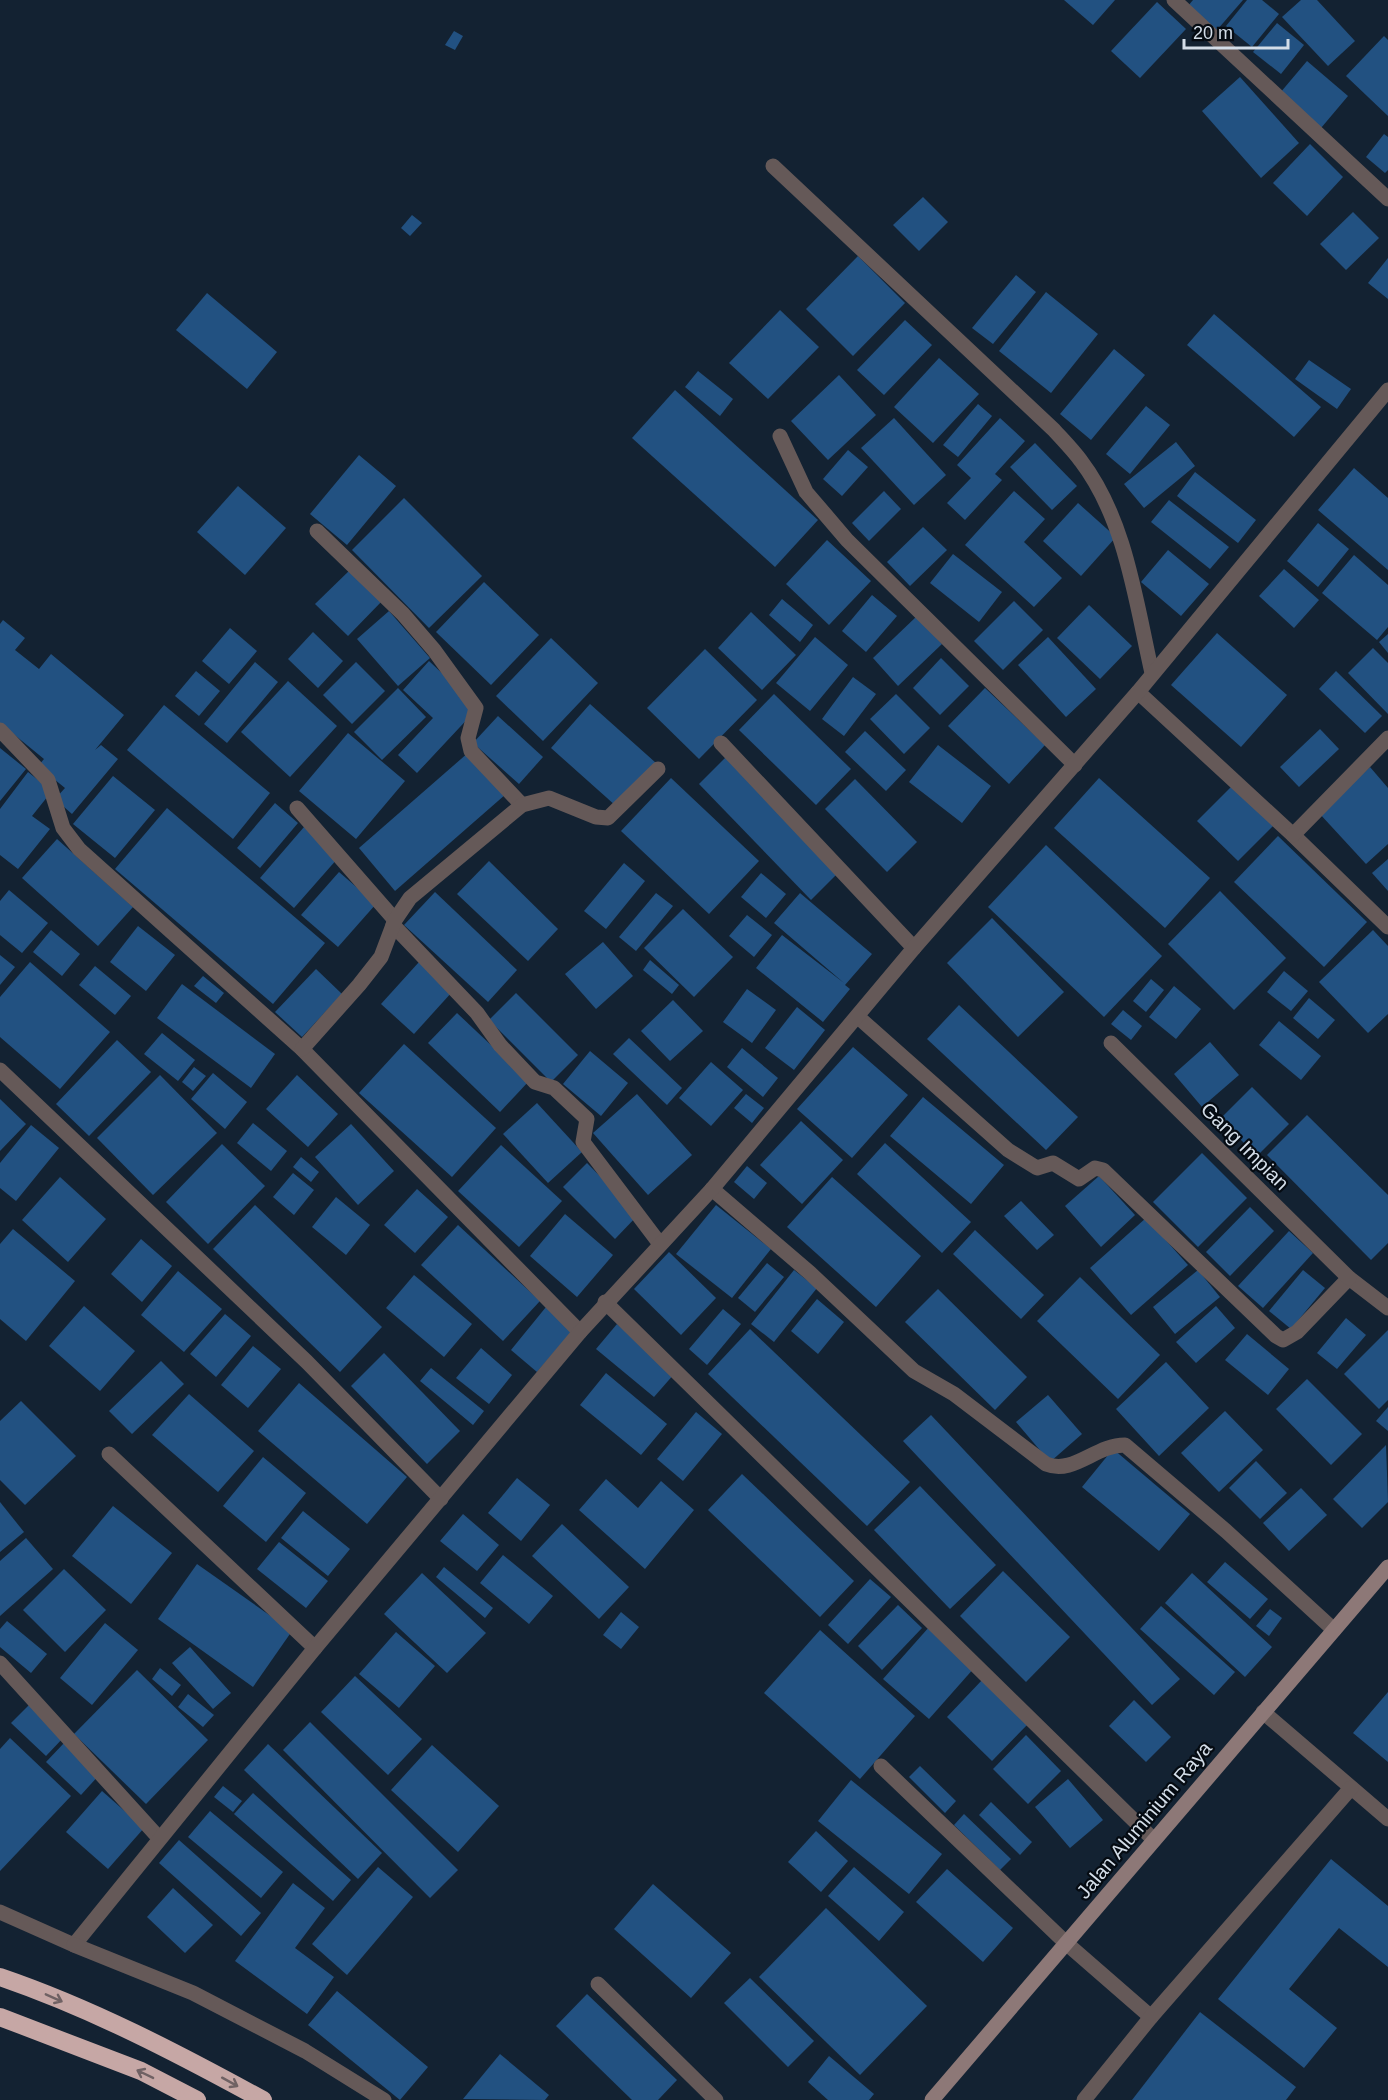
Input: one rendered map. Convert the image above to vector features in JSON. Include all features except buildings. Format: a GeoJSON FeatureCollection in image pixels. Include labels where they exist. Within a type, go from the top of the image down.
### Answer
{"type":"FeatureCollection","features":[{"type":"Feature","properties":{"kind":"highway"},"geometry":{"type":"LineString","coordinates":[[0,1977],[30,1987],[115,2026],[263,2100]]}},
{"type":"Feature","properties":{"kind":"highway"},"geometry":{"type":"LineString","coordinates":[[0,2017],[141,2071],[197,2100]]}},
{"type":"Feature","properties":{"kind":"street"},"geometry":{"type":"LineString","coordinates":[[1174,0],[1388,199]]}},
{"type":"Feature","properties":{"kind":"street"},"geometry":{"type":"LineString","coordinates":[[773,166],[1054,430],[1082,462],[1111,515],[1132,584],[1152,673]]}},
{"type":"Feature","properties":{"kind":"street"},"geometry":{"type":"LineString","coordinates":[[74,1945],[315,1648],[605,1302],[711,1189],[914,948],[1138,692],[1388,390]]}},
{"type":"Feature","properties":{"kind":"street"},"geometry":{"type":"LineString","coordinates":[[780,436],[806,492],[840,533],[1075,765]]}},
{"type":"Feature","properties":{"kind":"street"},"geometry":{"type":"LineString","coordinates":[[317,531],[403,614],[461,685],[476,708],[468,738],[471,751],[522,805]]}},
{"type":"Feature","properties":{"kind":"street"},"geometry":{"type":"LineString","coordinates":[[1138,692],[1293,835],[1388,927]]}},
{"type":"Feature","properties":{"kind":"street"},"geometry":{"type":"LineString","coordinates":[[0,730],[48,780],[63,828],[79,849],[302,1049],[580,1332]]}},
{"type":"Feature","properties":{"kind":"street"},"geometry":{"type":"LineString","coordinates":[[1293,835],[1388,738]]}},
{"type":"Feature","properties":{"kind":"street"},"geometry":{"type":"LineString","coordinates":[[721,743],[914,948]]}},
{"type":"Feature","properties":{"kind":"street"},"geometry":{"type":"LineString","coordinates":[[302,1049],[381,957],[394,923],[410,898],[522,805],[549,798],[596,817],[608,818],[658,769]]}},
{"type":"Feature","properties":{"kind":"street"},"geometry":{"type":"LineString","coordinates":[[297,808],[394,923],[477,1013],[500,1045],[535,1082],[554,1089],[587,1119],[583,1142],[660,1244]]}},
{"type":"Feature","properties":{"kind":"street"},"geometry":{"type":"LineString","coordinates":[[858,1017],[1021,1160],[1036,1168],[1053,1163],[1079,1179],[1097,1167],[1103,1170],[1279,1338],[1283,1340],[1297,1332],[1349,1278]]}},
{"type":"Feature","properties":{"kind":"street","name":"Gang Impian"},"geometry":{"type":"LineString","coordinates":[[1111,1043],[1349,1278],[1388,1308]]}},
{"type":"Feature","properties":{"kind":"street"},"geometry":{"type":"LineString","coordinates":[[0,1070],[307,1362],[441,1499]]}},
{"type":"Feature","properties":{"kind":"street"},"geometry":{"type":"LineString","coordinates":[[711,1189],[810,1273],[914,1371],[954,1394],[1003,1433],[1046,1464],[1056,1468],[1067,1467],[1098,1450],[1113,1445],[1125,1445],[1226,1531],[1334,1630]]}},
{"type":"Feature","properties":{"kind":"street"},"geometry":{"type":"LineString","coordinates":[[605,1302],[1154,1840]]}},
{"type":"Feature","properties":{"kind":"street"},"geometry":{"type":"LineString","coordinates":[[109,1454],[315,1648]]}},
{"type":"Feature","properties":{"kind":"street","name":"Jalan Aluminium Raya"},"geometry":{"type":"LineString","coordinates":[[932,2100],[1388,1567]]}},
{"type":"Feature","properties":{"kind":"street"},"geometry":{"type":"LineString","coordinates":[[0,1663],[159,1838]]}},
{"type":"Feature","properties":{"kind":"street"},"geometry":{"type":"LineString","coordinates":[[1263,1712],[1388,1820]]}},
{"type":"Feature","properties":{"kind":"street"},"geometry":{"type":"LineString","coordinates":[[881,1766],[1066,1943],[1151,2017]]}},
{"type":"Feature","properties":{"kind":"street"},"geometry":{"type":"LineString","coordinates":[[1084,2100],[1151,2017],[1351,1788]]}},
{"type":"Feature","properties":{"kind":"street"},"geometry":{"type":"LineString","coordinates":[[0,1912],[193,1993],[305,2051],[384,2100]]}},
{"type":"Feature","properties":{"kind":"street"},"geometry":{"type":"LineString","coordinates":[[598,1984],[717,2100]]}}]}
